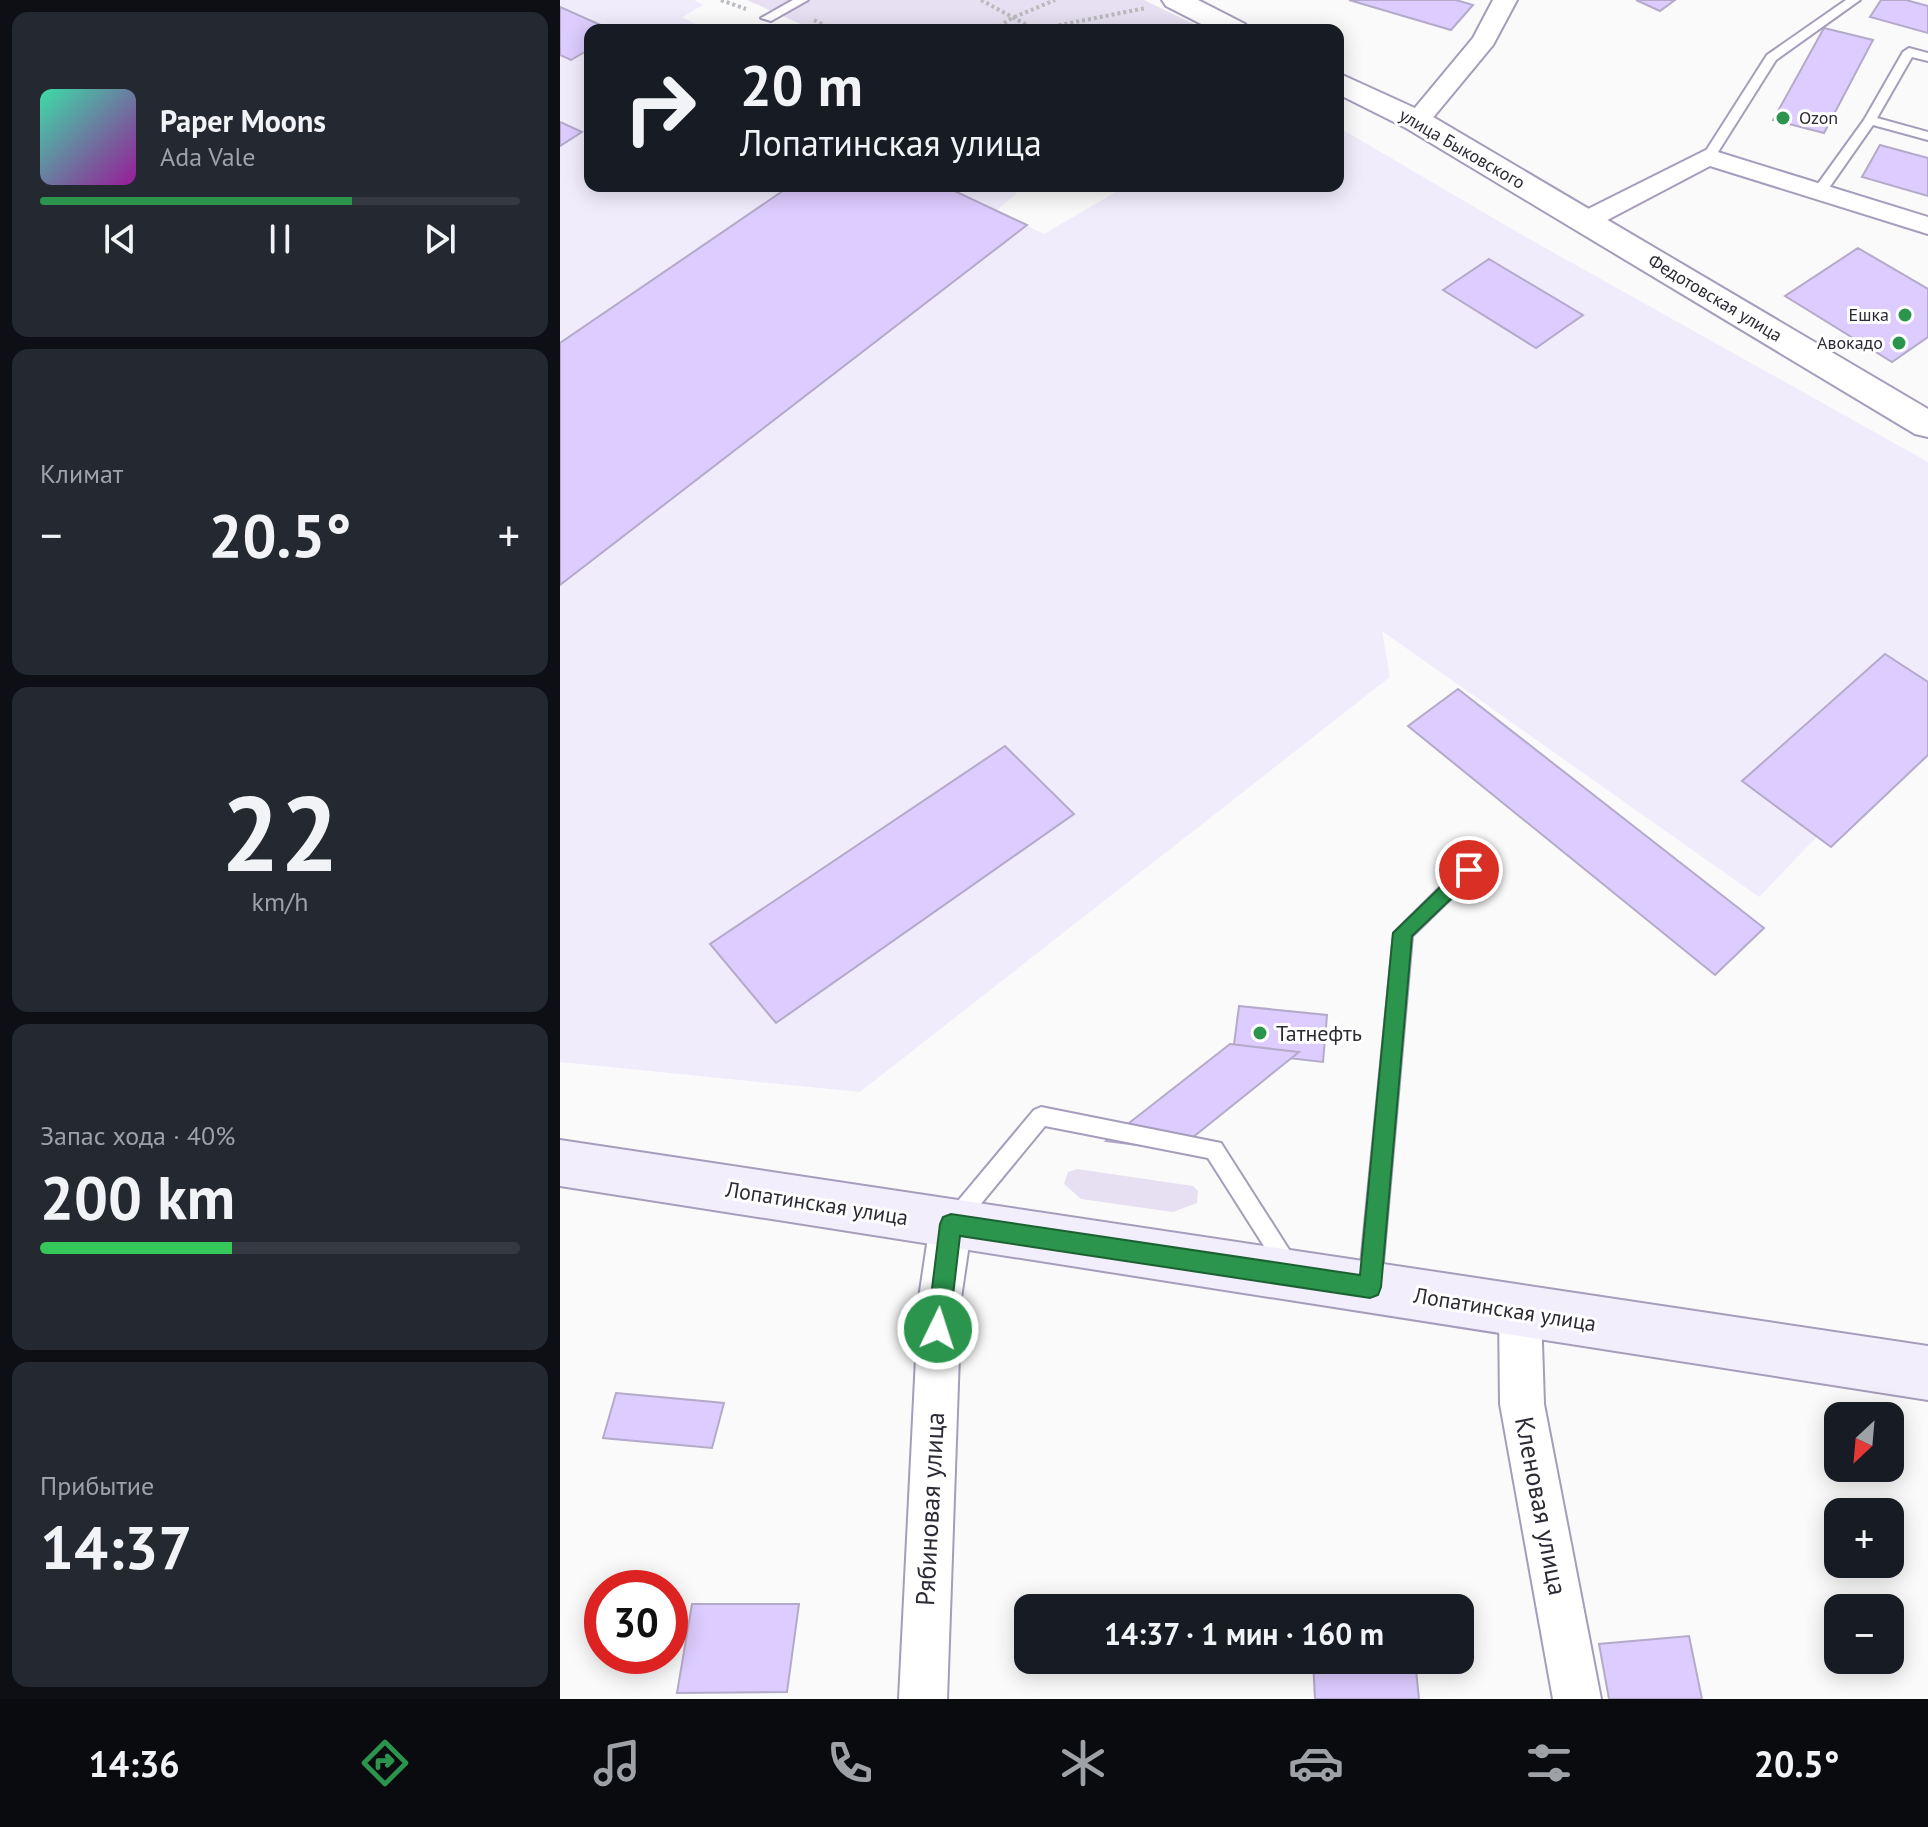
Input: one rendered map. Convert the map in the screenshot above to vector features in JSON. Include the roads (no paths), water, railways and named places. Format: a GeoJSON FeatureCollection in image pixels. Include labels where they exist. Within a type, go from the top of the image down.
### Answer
{"type":"FeatureCollection","features":[{"type":"Feature","properties":{"kind":"main road","name":"Лопатинская улица"},"geometry":{"type":"LineString","coordinates":[[560,1163],[1928,1373]]}},
{"type":"Feature","properties":{"kind":"street"},"geometry":{"type":"LineString","coordinates":[[1417,121],[1484,40],[1505,0]]}},
{"type":"Feature","properties":{"kind":"street"},"geometry":{"type":"LineString","coordinates":[[1165,3],[1219,24]]}},
{"type":"Feature","properties":{"kind":"street","name":"улица Быковского"},"geometry":{"type":"LineString","coordinates":[[1344,85],[1417,121],[1585,221]]}},
{"type":"Feature","properties":{"kind":"street"},"geometry":{"type":"LineString","coordinates":[[1585,221],[1708,157],[1928,226]]}},
{"type":"Feature","properties":{"kind":"street","name":"Федотовская улица"},"geometry":{"type":"LineString","coordinates":[[1585,221],[1928,425]]}},
{"type":"Feature","properties":{"kind":"street","name":"Рябиновая улица"},"geometry":{"type":"LineString","coordinates":[[923,1699],[940,1298],[951,1224]]}},
{"type":"Feature","properties":{"kind":"street","name":"Кленовая улица"},"geometry":{"type":"LineString","coordinates":[[1520,1312],[1522,1404],[1577,1699]]}},
{"type":"Feature","properties":{"kind":"lane"},"geometry":{"type":"LineString","coordinates":[[767,18],[802,0]]}},
{"type":"Feature","properties":{"kind":"lane"},"geometry":{"type":"LineString","coordinates":[[1708,157],[1771,58],[1854,0]]}},
{"type":"Feature","properties":{"kind":"lane"},"geometry":{"type":"LineString","coordinates":[[1819,192],[1870,120],[1909,52],[1928,57]]}},
{"type":"Feature","properties":{"kind":"lane"},"geometry":{"type":"LineString","coordinates":[[1870,120],[1928,136]]}},
{"type":"Feature","properties":{"kind":"lane"},"geometry":{"type":"LineString","coordinates":[[1370,1287],[1403,933],[1469,870]]}},
{"type":"Feature","properties":{"kind":"lane"},"geometry":{"type":"LineString","coordinates":[[951,1224],[1041,1116],[1214,1150],[1294,1275]]}},
{"type":"Feature","properties":{"kind":"place","name":"Ozon"},"geometry":{"type":"Point","coordinates":[1783,118]}},
{"type":"Feature","properties":{"kind":"place","name":"Ешка"},"geometry":{"type":"Point","coordinates":[1905,315]}},
{"type":"Feature","properties":{"kind":"place","name":"Авокадо"},"geometry":{"type":"Point","coordinates":[1899,343]}},
{"type":"Feature","properties":{"kind":"place","name":"Татнефть"},"geometry":{"type":"Point","coordinates":[1260,1033]}}]}
